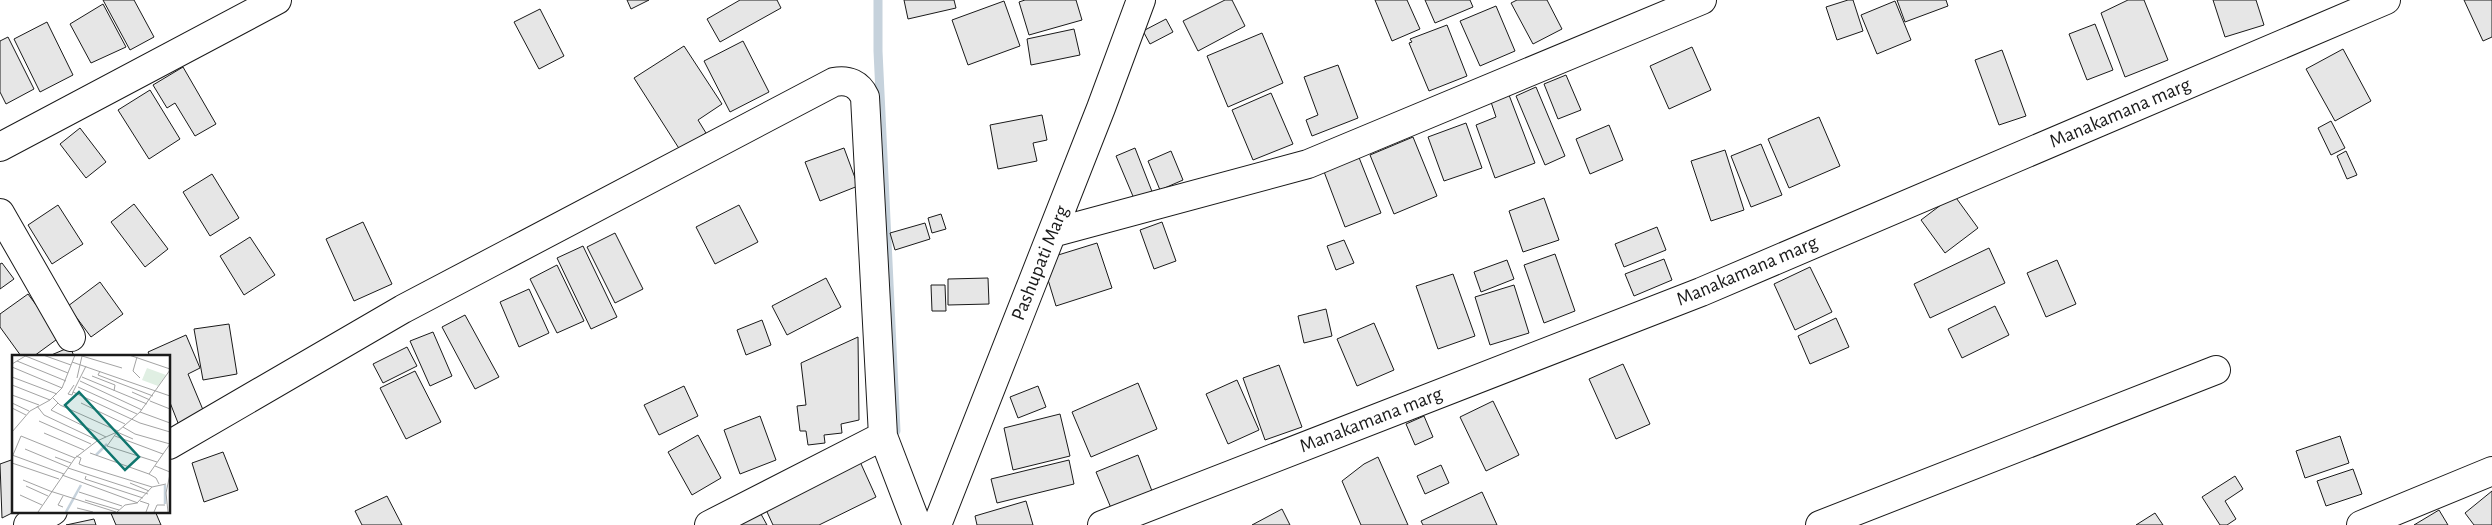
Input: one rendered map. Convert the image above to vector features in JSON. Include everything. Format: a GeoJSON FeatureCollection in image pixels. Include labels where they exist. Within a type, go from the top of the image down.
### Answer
{"type":"FeatureCollection","features":[{"type":"Feature","properties":{"kind":"street"},"geometry":{"type":"LineString","coordinates":[[3,139],[277,0]]}},
{"type":"Feature","properties":{"kind":"street","name":"Pashupati Marg"},"geometry":{"type":"LineString","coordinates":[[937,525],[1052,234],[1141,0]]}},
{"type":"Feature","properties":{"kind":"street"},"geometry":{"type":"LineString","coordinates":[[1052,234],[1308,164],[1702,0]]}},
{"type":"Feature","properties":{"kind":"street","name":"Manakamana marg"},"geometry":{"type":"LineString","coordinates":[[1102,525],[1701,292],[2386,0]]}},
{"type":"Feature","properties":{"kind":"street"},"geometry":{"type":"LineString","coordinates":[[170,443],[403,309],[826,86],[844,80],[861,88],[865,97],[884,436],[917,525]]}},
{"type":"Feature","properties":{"kind":"street"},"geometry":{"type":"LineString","coordinates":[[0,213],[71,337]]}},
{"type":"Feature","properties":{"kind":"street"},"geometry":{"type":"LineString","coordinates":[[1820,525],[2216,370]]}},
{"type":"Feature","properties":{"kind":"street"},"geometry":{"type":"LineString","coordinates":[[709,525],[884,436]]}},
{"type":"Feature","properties":{"kind":"street"},"geometry":{"type":"LineString","coordinates":[[2361,525],[2492,471]]}},
{"type":"Feature","properties":{"kind":"street"},"geometry":{"type":"LineString","coordinates":[[28,525],[50,512]]}},
{"type":"Feature","properties":{"kind":"building"},"geometry":{"type":"Polygon","coordinates":[[[103,0],[134,0],[154,37],[130,50],[103,0]]]}},
{"type":"Feature","properties":{"kind":"building"},"geometry":{"type":"Polygon","coordinates":[[[627,0],[649,0],[631,9],[627,0]]]}},
{"type":"Feature","properties":{"kind":"building"},"geometry":{"type":"Polygon","coordinates":[[[740,0],[777,0],[781,8],[720,42],[707,19],[740,0]]]}},
{"type":"Feature","properties":{"kind":"building"},"geometry":{"type":"Polygon","coordinates":[[[904,0],[954,0],[956,8],[908,19],[904,0]]]}},
{"type":"Feature","properties":{"kind":"building"},"geometry":{"type":"Polygon","coordinates":[[[1025,0],[1076,0],[1082,20],[1029,35],[1019,2],[1025,0]]]}},
{"type":"Feature","properties":{"kind":"building"},"geometry":{"type":"Polygon","coordinates":[[[1225,0],[1232,0],[1245,26],[1198,51],[1183,21],[1225,0]]]}},
{"type":"Feature","properties":{"kind":"building"},"geometry":{"type":"Polygon","coordinates":[[[1375,0],[1407,0],[1420,29],[1392,41],[1375,0]]]}},
{"type":"Feature","properties":{"kind":"building"},"geometry":{"type":"Polygon","coordinates":[[[1425,0],[1470,0],[1473,7],[1435,23],[1425,0]]]}},
{"type":"Feature","properties":{"kind":"building"},"geometry":{"type":"Polygon","coordinates":[[[1517,0],[1547,0],[1562,29],[1533,44],[1511,3],[1517,0]]]}},
{"type":"Feature","properties":{"kind":"building"},"geometry":{"type":"Polygon","coordinates":[[[1853,0],[1863,31],[1837,40],[1826,7],[1853,0]]]}},
{"type":"Feature","properties":{"kind":"building"},"geometry":{"type":"Polygon","coordinates":[[[1897,0],[1946,0],[1948,6],[1905,22],[1897,0]]]}},
{"type":"Feature","properties":{"kind":"building"},"geometry":{"type":"Polygon","coordinates":[[[2128,0],[2144,0],[2168,60],[2125,77],[2101,13],[2128,0]]]}},
{"type":"Feature","properties":{"kind":"building"},"geometry":{"type":"Polygon","coordinates":[[[2213,0],[2256,0],[2264,25],[2225,37],[2213,0]]]}},
{"type":"Feature","properties":{"kind":"building"},"geometry":{"type":"Polygon","coordinates":[[[2464,0],[2492,0],[2492,37],[2483,41],[2464,0]]]}},
{"type":"Feature","properties":{"kind":"building"},"geometry":{"type":"Polygon","coordinates":[[[1004,1],[1020,46],[968,65],[952,20],[1004,1]]]}},
{"type":"Feature","properties":{"kind":"building"},"geometry":{"type":"Polygon","coordinates":[[[1895,1],[1911,40],[1877,54],[1861,15],[1895,1]]]}},
{"type":"Feature","properties":{"kind":"building"},"geometry":{"type":"Polygon","coordinates":[[[103,4],[126,47],[91,63],[70,24],[103,4]]]}},
{"type":"Feature","properties":{"kind":"building"},"geometry":{"type":"Polygon","coordinates":[[[1496,6],[1515,51],[1480,66],[1460,21],[1496,6]]]}},
{"type":"Feature","properties":{"kind":"building"},"geometry":{"type":"Polygon","coordinates":[[[540,9],[564,56],[539,69],[514,22],[540,9]]]}},
{"type":"Feature","properties":{"kind":"building"},"geometry":{"type":"Polygon","coordinates":[[[1166,19],[1173,32],[1150,44],[1143,31],[1166,19]]]}},
{"type":"Feature","properties":{"kind":"building"},"geometry":{"type":"Polygon","coordinates":[[[47,22],[73,75],[40,92],[14,39],[47,22]]]}},
{"type":"Feature","properties":{"kind":"building"},"geometry":{"type":"Polygon","coordinates":[[[2095,24],[2113,70],[2087,80],[2069,34],[2095,24]]]}},
{"type":"Feature","properties":{"kind":"building"},"geometry":{"type":"Polygon","coordinates":[[[1447,25],[1467,76],[1429,91],[1409,43],[1412,42],[1410,39],[1447,25]]]}},
{"type":"Feature","properties":{"kind":"building"},"geometry":{"type":"Polygon","coordinates":[[[1074,29],[1080,55],[1031,65],[1027,39],[1074,29]]]}},
{"type":"Feature","properties":{"kind":"building"},"geometry":{"type":"Polygon","coordinates":[[[1262,33],[1283,83],[1228,107],[1207,56],[1262,33]]]}},
{"type":"Feature","properties":{"kind":"building"},"geometry":{"type":"Polygon","coordinates":[[[8,37],[34,89],[6,104],[0,92],[0,41],[8,37]]]}},
{"type":"Feature","properties":{"kind":"building"},"geometry":{"type":"Polygon","coordinates":[[[743,41],[769,92],[730,112],[704,61],[743,41]]]}},
{"type":"Feature","properties":{"kind":"building"},"geometry":{"type":"Polygon","coordinates":[[[684,46],[722,104],[698,120],[706,133],[680,150],[634,78],[684,46]]]}},
{"type":"Feature","properties":{"kind":"building"},"geometry":{"type":"Polygon","coordinates":[[[1692,47],[1711,90],[1669,109],[1650,66],[1692,47]]]}},
{"type":"Feature","properties":{"kind":"building"},"geometry":{"type":"Polygon","coordinates":[[[2343,49],[2371,101],[2335,121],[2306,69],[2343,49]]]}},
{"type":"Feature","properties":{"kind":"building"},"geometry":{"type":"Polygon","coordinates":[[[2002,50],[2026,116],[1999,125],[1975,60],[2002,50]]]}},
{"type":"Feature","properties":{"kind":"building"},"geometry":{"type":"Polygon","coordinates":[[[1338,65],[1358,118],[1312,136],[1306,120],[1318,115],[1304,77],[1338,65]]]}},
{"type":"Feature","properties":{"kind":"building"},"geometry":{"type":"Polygon","coordinates":[[[183,67],[216,124],[195,136],[175,103],[167,108],[153,85],[183,67]]]}},
{"type":"Feature","properties":{"kind":"building"},"geometry":{"type":"Polygon","coordinates":[[[1566,75],[1581,110],[1558,119],[1544,84],[1566,75]]]}},
{"type":"Feature","properties":{"kind":"building"},"geometry":{"type":"Polygon","coordinates":[[[1536,87],[1565,156],[1545,165],[1516,96],[1536,87]]]}},
{"type":"Feature","properties":{"kind":"building"},"geometry":{"type":"Polygon","coordinates":[[[150,90],[180,139],[149,159],[118,110],[150,90]]]}},
{"type":"Feature","properties":{"kind":"building"},"geometry":{"type":"Polygon","coordinates":[[[1271,93],[1293,144],[1253,160],[1232,110],[1271,93]]]}},
{"type":"Feature","properties":{"kind":"building"},"geometry":{"type":"Polygon","coordinates":[[[1509,95],[1535,163],[1495,178],[1476,125],[1496,117],[1491,102],[1509,95]]]}},
{"type":"Feature","properties":{"kind":"building"},"geometry":{"type":"Polygon","coordinates":[[[1042,115],[1047,140],[1033,143],[1037,161],[998,169],[990,125],[1042,115]]]}},
{"type":"Feature","properties":{"kind":"building"},"geometry":{"type":"Polygon","coordinates":[[[1819,117],[1840,166],[1789,188],[1768,139],[1819,117]]]}},
{"type":"Feature","properties":{"kind":"building"},"geometry":{"type":"Polygon","coordinates":[[[2331,121],[2345,148],[2331,155],[2318,128],[2331,121]]]}},
{"type":"Feature","properties":{"kind":"building"},"geometry":{"type":"Polygon","coordinates":[[[1466,123],[1482,168],[1444,181],[1428,137],[1466,123]]]}},
{"type":"Feature","properties":{"kind":"building"},"geometry":{"type":"Polygon","coordinates":[[[1609,125],[1623,160],[1590,174],[1576,139],[1609,125]]]}},
{"type":"Feature","properties":{"kind":"building"},"geometry":{"type":"Polygon","coordinates":[[[80,128],[106,162],[86,178],[60,144],[80,128]]]}},
{"type":"Feature","properties":{"kind":"building"},"geometry":{"type":"Polygon","coordinates":[[[1413,137],[1437,196],[1394,214],[1370,155],[1413,137]]]}},
{"type":"Feature","properties":{"kind":"building"},"geometry":{"type":"Polygon","coordinates":[[[1761,144],[1782,195],[1751,207],[1731,156],[1761,144]]]}},
{"type":"Feature","properties":{"kind":"building"},"geometry":{"type":"Polygon","coordinates":[[[844,148],[858,186],[820,201],[805,162],[844,148]]]}},
{"type":"Feature","properties":{"kind":"building"},"geometry":{"type":"Polygon","coordinates":[[[1135,148],[1153,194],[1135,201],[1116,156],[1135,148]]]}},
{"type":"Feature","properties":{"kind":"building"},"geometry":{"type":"Polygon","coordinates":[[[1725,150],[1744,210],[1711,221],[1691,161],[1725,150]]]}},
{"type":"Feature","properties":{"kind":"building"},"geometry":{"type":"Polygon","coordinates":[[[1171,151],[1183,180],[1160,190],[1148,161],[1171,151]]]}},
{"type":"Feature","properties":{"kind":"building"},"geometry":{"type":"Polygon","coordinates":[[[2346,151],[2357,175],[2347,179],[2337,156],[2346,151]]]}},
{"type":"Feature","properties":{"kind":"building"},"geometry":{"type":"Polygon","coordinates":[[[1358,155],[1381,213],[1345,227],[1323,169],[1358,155]]]}},
{"type":"Feature","properties":{"kind":"building"},"geometry":{"type":"Polygon","coordinates":[[[212,174],[239,218],[210,236],[183,192],[212,174]]]}},
{"type":"Feature","properties":{"kind":"building"},"geometry":{"type":"Polygon","coordinates":[[[1954,195],[1978,228],[1945,253],[1921,220],[1954,195]]]}},
{"type":"Feature","properties":{"kind":"building"},"geometry":{"type":"Polygon","coordinates":[[[1544,198],[1559,240],[1523,252],[1509,211],[1544,198]]]}},
{"type":"Feature","properties":{"kind":"building"},"geometry":{"type":"Polygon","coordinates":[[[134,204],[168,249],[145,267],[111,222],[134,204]]]}},
{"type":"Feature","properties":{"kind":"building"},"geometry":{"type":"Polygon","coordinates":[[[58,205],[83,244],[52,264],[28,225],[58,205]]]}},
{"type":"Feature","properties":{"kind":"building"},"geometry":{"type":"Polygon","coordinates":[[[739,205],[758,242],[715,264],[696,227],[739,205]]]}},
{"type":"Feature","properties":{"kind":"building"},"geometry":{"type":"Polygon","coordinates":[[[941,214],[946,229],[932,233],[928,218],[941,214]]]}},
{"type":"Feature","properties":{"kind":"building"},"geometry":{"type":"Polygon","coordinates":[[[363,222],[392,284],[354,301],[326,239],[363,222]]]}},
{"type":"Feature","properties":{"kind":"building"},"geometry":{"type":"Polygon","coordinates":[[[1162,222],[1176,261],[1154,269],[1140,230],[1162,222]]]}},
{"type":"Feature","properties":{"kind":"building"},"geometry":{"type":"Polygon","coordinates":[[[925,223],[930,239],[895,250],[890,233],[925,223]]]}},
{"type":"Feature","properties":{"kind":"building"},"geometry":{"type":"Polygon","coordinates":[[[1657,227],[1666,250],[1624,267],[1615,244],[1657,227]]]}},
{"type":"Feature","properties":{"kind":"building"},"geometry":{"type":"Polygon","coordinates":[[[615,233],[643,289],[615,303],[587,247],[615,233]]]}},
{"type":"Feature","properties":{"kind":"building"},"geometry":{"type":"Polygon","coordinates":[[[250,237],[275,275],[244,295],[220,256],[250,237]]]}},
{"type":"Feature","properties":{"kind":"building"},"geometry":{"type":"Polygon","coordinates":[[[1344,240],[1354,263],[1336,270],[1327,246],[1344,240]]]}},
{"type":"Feature","properties":{"kind":"building"},"geometry":{"type":"Polygon","coordinates":[[[1097,243],[1112,288],[1056,306],[1042,260],[1097,243]]]}},
{"type":"Feature","properties":{"kind":"building"},"geometry":{"type":"Polygon","coordinates":[[[583,246],[617,317],[591,329],[557,258],[583,246]]]}},
{"type":"Feature","properties":{"kind":"building"},"geometry":{"type":"Polygon","coordinates":[[[1989,248],[2005,283],[1930,318],[1914,284],[1989,248]]]}},
{"type":"Feature","properties":{"kind":"building"},"geometry":{"type":"Polygon","coordinates":[[[1555,254],[1575,311],[1544,323],[1524,265],[1555,254]]]}},
{"type":"Feature","properties":{"kind":"building"},"geometry":{"type":"Polygon","coordinates":[[[1664,259],[1672,280],[1634,296],[1625,274],[1664,259]]]}},
{"type":"Feature","properties":{"kind":"building"},"geometry":{"type":"Polygon","coordinates":[[[1507,260],[1514,279],[1481,292],[1474,272],[1507,260]]]}},
{"type":"Feature","properties":{"kind":"building"},"geometry":{"type":"Polygon","coordinates":[[[2057,260],[2076,304],[2046,317],[2027,273],[2057,260]]]}},
{"type":"Feature","properties":{"kind":"building"},"geometry":{"type":"Polygon","coordinates":[[[2,263],[14,279],[0,289],[0,264],[2,263]]]}},
{"type":"Feature","properties":{"kind":"building"},"geometry":{"type":"Polygon","coordinates":[[[557,265],[584,321],[557,333],[530,279],[557,265]]]}},
{"type":"Feature","properties":{"kind":"building"},"geometry":{"type":"Polygon","coordinates":[[[1810,267],[1832,312],[1795,330],[1774,284],[1810,267]]]}},
{"type":"Feature","properties":{"kind":"building"},"geometry":{"type":"Polygon","coordinates":[[[1453,274],[1475,336],[1438,349],[1416,286],[1453,274]]]}},
{"type":"Feature","properties":{"kind":"building"},"geometry":{"type":"Polygon","coordinates":[[[826,278],[841,307],[787,335],[772,306],[826,278]]]}},
{"type":"Feature","properties":{"kind":"building"},"geometry":{"type":"Polygon","coordinates":[[[988,278],[989,304],[948,305],[948,279],[988,278]]]}},
{"type":"Feature","properties":{"kind":"building"},"geometry":{"type":"Polygon","coordinates":[[[100,282],[123,314],[91,337],[68,306],[100,282]]]}},
{"type":"Feature","properties":{"kind":"building"},"geometry":{"type":"Polygon","coordinates":[[[931,285],[945,285],[946,311],[932,311],[931,285]]]}},
{"type":"Feature","properties":{"kind":"building"},"geometry":{"type":"Polygon","coordinates":[[[1514,285],[1529,333],[1490,345],[1475,297],[1514,285]]]}},
{"type":"Feature","properties":{"kind":"building"},"geometry":{"type":"Polygon","coordinates":[[[529,289],[549,333],[519,347],[500,302],[529,289]]]}},
{"type":"Feature","properties":{"kind":"building"},"geometry":{"type":"Polygon","coordinates":[[[28,294],[60,337],[35,355],[20,355],[0,327],[0,314],[28,294]]]}},
{"type":"Feature","properties":{"kind":"building"},"geometry":{"type":"Polygon","coordinates":[[[1995,306],[2009,335],[1962,358],[1948,329],[1995,306]]]}},
{"type":"Feature","properties":{"kind":"building"},"geometry":{"type":"Polygon","coordinates":[[[1326,309],[1332,336],[1304,343],[1298,316],[1326,309]]]}},
{"type":"Feature","properties":{"kind":"building"},"geometry":{"type":"Polygon","coordinates":[[[465,315],[499,377],[475,389],[442,327],[465,315]]]}},
{"type":"Feature","properties":{"kind":"building"},"geometry":{"type":"Polygon","coordinates":[[[1836,318],[1849,347],[1810,364],[1798,336],[1836,318]]]}},
{"type":"Feature","properties":{"kind":"building"},"geometry":{"type":"Polygon","coordinates":[[[762,320],[771,345],[746,355],[737,330],[762,320]]]}},
{"type":"Feature","properties":{"kind":"building"},"geometry":{"type":"Polygon","coordinates":[[[1374,323],[1394,370],[1357,386],[1337,339],[1374,323]]]}},
{"type":"Feature","properties":{"kind":"building"},"geometry":{"type":"Polygon","coordinates":[[[229,324],[237,374],[203,380],[194,329],[229,324]]]}},
{"type":"Feature","properties":{"kind":"building"},"geometry":{"type":"Polygon","coordinates":[[[433,332],[452,376],[430,386],[410,341],[433,332]]]}},
{"type":"Feature","properties":{"kind":"building"},"geometry":{"type":"Polygon","coordinates":[[[186,335],[200,368],[188,374],[206,417],[180,428],[170,403],[170,355],[150,355],[148,352],[186,335]]]}},
{"type":"Feature","properties":{"kind":"building"},"geometry":{"type":"Polygon","coordinates":[[[858,337],[859,420],[841,424],[842,433],[824,435],[825,443],[808,445],[806,431],[800,431],[797,406],[806,405],[801,363],[858,337]]]}},
{"type":"Feature","properties":{"kind":"building"},"geometry":{"type":"Polygon","coordinates":[[[70,347],[74,355],[51,355],[70,347]]]}},
{"type":"Feature","properties":{"kind":"building"},"geometry":{"type":"Polygon","coordinates":[[[407,347],[417,366],[383,383],[373,364],[407,347]]]}},
{"type":"Feature","properties":{"kind":"building"},"geometry":{"type":"Polygon","coordinates":[[[1623,364],[1650,424],[1616,439],[1589,379],[1623,364]]]}},
{"type":"Feature","properties":{"kind":"building"},"geometry":{"type":"Polygon","coordinates":[[[1279,365],[1302,427],[1265,440],[1243,378],[1279,365]]]}},
{"type":"Feature","properties":{"kind":"building"},"geometry":{"type":"Polygon","coordinates":[[[415,371],[441,422],[406,439],[380,388],[415,371]]]}},
{"type":"Feature","properties":{"kind":"building"},"geometry":{"type":"Polygon","coordinates":[[[1237,380],[1259,430],[1228,444],[1206,394],[1237,380]]]}},
{"type":"Feature","properties":{"kind":"building"},"geometry":{"type":"Polygon","coordinates":[[[1138,383],[1157,429],[1091,457],[1072,412],[1138,383]]]}},
{"type":"Feature","properties":{"kind":"building"},"geometry":{"type":"Polygon","coordinates":[[[684,386],[698,416],[659,435],[644,405],[684,386]]]}},
{"type":"Feature","properties":{"kind":"building"},"geometry":{"type":"Polygon","coordinates":[[[1038,386],[1046,407],[1018,418],[1010,397],[1038,386]]]}},
{"type":"Feature","properties":{"kind":"building"},"geometry":{"type":"Polygon","coordinates":[[[1493,401],[1519,455],[1486,471],[1460,417],[1493,401]]]}},
{"type":"Feature","properties":{"kind":"building"},"geometry":{"type":"Polygon","coordinates":[[[1060,414],[1070,456],[1013,470],[1004,428],[1060,414]]]}},
{"type":"Feature","properties":{"kind":"building"},"geometry":{"type":"Polygon","coordinates":[[[760,416],[776,460],[740,474],[724,430],[760,416]]]}},
{"type":"Feature","properties":{"kind":"building"},"geometry":{"type":"Polygon","coordinates":[[[1424,416],[1433,437],[1415,445],[1406,424],[1424,416]]]}},
{"type":"Feature","properties":{"kind":"building"},"geometry":{"type":"Polygon","coordinates":[[[698,435],[721,478],[692,495],[668,452],[698,435]]]}},
{"type":"Feature","properties":{"kind":"building"},"geometry":{"type":"Polygon","coordinates":[[[2340,436],[2349,463],[2305,478],[2296,451],[2340,436]]]}},
{"type":"Feature","properties":{"kind":"building"},"geometry":{"type":"Polygon","coordinates":[[[223,452],[238,490],[204,502],[192,463],[223,452]]]}},
{"type":"Feature","properties":{"kind":"building"},"geometry":{"type":"Polygon","coordinates":[[[857,455],[876,497],[819,525],[773,525],[762,501],[857,455]]]}},
{"type":"Feature","properties":{"kind":"building"},"geometry":{"type":"Polygon","coordinates":[[[1138,455],[1152,491],[1111,508],[1096,472],[1138,455]]]}},
{"type":"Feature","properties":{"kind":"building"},"geometry":{"type":"Polygon","coordinates":[[[1378,457],[1408,525],[1361,525],[1342,481],[1364,464],[1378,457]]]}},
{"type":"Feature","properties":{"kind":"building"},"geometry":{"type":"Polygon","coordinates":[[[12,460],[12,512],[14,512],[2,518],[0,464],[12,460]]]}},
{"type":"Feature","properties":{"kind":"building"},"geometry":{"type":"Polygon","coordinates":[[[1069,460],[1074,484],[997,503],[991,479],[1069,460]]]}},
{"type":"Feature","properties":{"kind":"building"},"geometry":{"type":"Polygon","coordinates":[[[1441,465],[1449,483],[1425,494],[1417,476],[1441,465]]]}},
{"type":"Feature","properties":{"kind":"building"},"geometry":{"type":"Polygon","coordinates":[[[2353,469],[2362,494],[2326,506],[2317,481],[2353,469]]]}},
{"type":"Feature","properties":{"kind":"building"},"geometry":{"type":"Polygon","coordinates":[[[2235,476],[2243,489],[2225,501],[2236,519],[2227,525],[2220,525],[2202,497],[2235,476]]]}},
{"type":"Feature","properties":{"kind":"building"},"geometry":{"type":"Polygon","coordinates":[[[2492,491],[2492,525],[2474,525],[2465,513],[2492,491]]]}},
{"type":"Feature","properties":{"kind":"building"},"geometry":{"type":"Polygon","coordinates":[[[1482,492],[1497,525],[1423,525],[1421,521],[1482,492]]]}},
{"type":"Feature","properties":{"kind":"building"},"geometry":{"type":"Polygon","coordinates":[[[387,496],[402,525],[362,525],[355,511],[387,496]]]}},
{"type":"Feature","properties":{"kind":"building"},"geometry":{"type":"Polygon","coordinates":[[[1026,501],[1033,525],[977,525],[975,516],[1026,501]]]}},
{"type":"Feature","properties":{"kind":"building"},"geometry":{"type":"Polygon","coordinates":[[[756,505],[767,525],[724,525],[756,505]]]}},
{"type":"Feature","properties":{"kind":"building"},"geometry":{"type":"Polygon","coordinates":[[[1282,509],[1290,525],[1252,525],[1282,509]]]}},
{"type":"Feature","properties":{"kind":"building"},"geometry":{"type":"Polygon","coordinates":[[[2439,510],[2448,525],[2414,525],[2439,510]]]}},
{"type":"Feature","properties":{"kind":"building"},"geometry":{"type":"Polygon","coordinates":[[[110,512],[155,512],[161,525],[116,525],[110,512]]]}},
{"type":"Feature","properties":{"kind":"building"},"geometry":{"type":"Polygon","coordinates":[[[2155,513],[2163,525],[2136,525],[2155,513]]]}},
{"type":"Feature","properties":{"kind":"building"},"geometry":{"type":"Polygon","coordinates":[[[94,519],[96,525],[66,525],[94,519]]]}},
{"type":"Feature","properties":{"kind":"waterway"},"geometry":{"type":"LineString","coordinates":[[878,0],[878,51],[896,431]]}}]}
